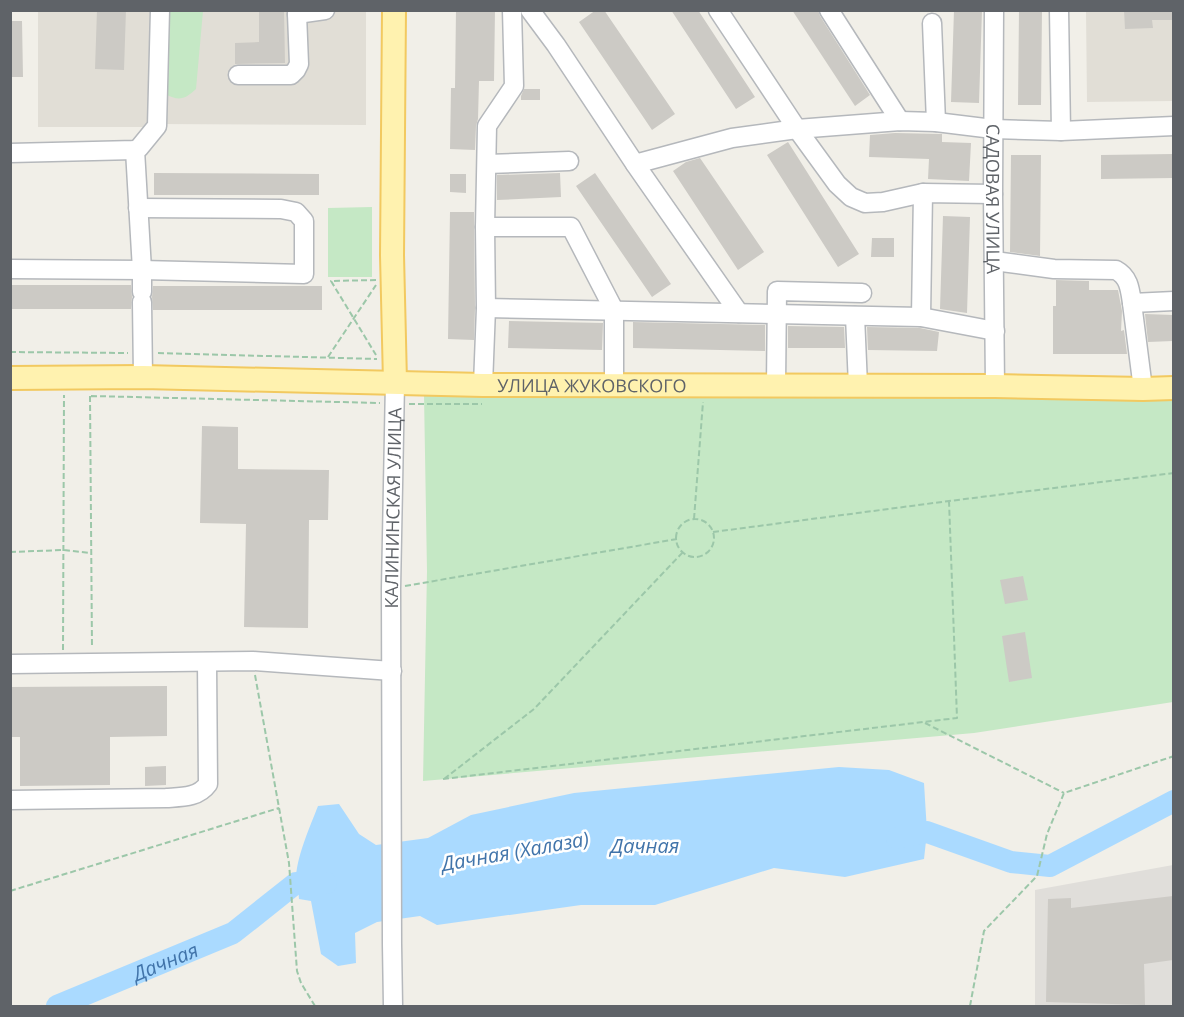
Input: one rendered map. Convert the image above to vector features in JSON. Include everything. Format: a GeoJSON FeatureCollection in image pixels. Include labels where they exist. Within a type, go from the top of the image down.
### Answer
{"type":"FeatureCollection","features":[{"type":"Feature","properties":{"kind":"main road","name":"КАЛИНИНСКАЯ УЛИЦА"},"geometry":{"type":"LineString","coordinates":[[394,10],[392,255],[395,393]]}},
{"type":"Feature","properties":{"kind":"main road","name":"УЛИЦА ЖУКОВСКОГО"},"geometry":{"type":"LineString","coordinates":[[10,378],[143,377],[395,393],[486,394],[614,384],[1173,388]]}},
{"type":"Feature","properties":{"kind":"street"},"geometry":{"type":"LineString","coordinates":[[10,153],[135,150],[139,148],[157,126],[160,10]]}},
{"type":"Feature","properties":{"kind":"street"},"geometry":{"type":"LineString","coordinates":[[237,75],[291,75],[299,64],[298,12],[325,10]]}},
{"type":"Feature","properties":{"kind":"street"},"geometry":{"type":"LineString","coordinates":[[486,394],[487,126],[514,86],[512,10]]}},
{"type":"Feature","properties":{"kind":"street"},"geometry":{"type":"LineString","coordinates":[[530,10],[739,313]]}},
{"type":"Feature","properties":{"kind":"street"},"geometry":{"type":"LineString","coordinates":[[718,10],[797,129],[837,184],[851,197],[865,203],[883,202],[923,193],[993,194]]}},
{"type":"Feature","properties":{"kind":"street"},"geometry":{"type":"LineString","coordinates":[[829,10],[900,122]]}},
{"type":"Feature","properties":{"kind":"street","name":"САДОВАЯ УЛИЦА"},"geometry":{"type":"LineString","coordinates":[[994,10],[994,386]]}},
{"type":"Feature","properties":{"kind":"street"},"geometry":{"type":"LineString","coordinates":[[1059,10],[1060,131]]}},
{"type":"Feature","properties":{"kind":"street"},"geometry":{"type":"LineString","coordinates":[[932,23],[936,122]]}},
{"type":"Feature","properties":{"kind":"street"},"geometry":{"type":"LineString","coordinates":[[635,164],[732,138],[797,129],[900,122],[936,122],[993,129],[1060,131],[1173,126]]}},
{"type":"Feature","properties":{"kind":"street"},"geometry":{"type":"LineString","coordinates":[[135,150],[142,270],[143,377]]}},
{"type":"Feature","properties":{"kind":"street"},"geometry":{"type":"LineString","coordinates":[[487,164],[569,161]]}},
{"type":"Feature","properties":{"kind":"street"},"geometry":{"type":"LineString","coordinates":[[921,317],[923,193]]}},
{"type":"Feature","properties":{"kind":"street"},"geometry":{"type":"LineString","coordinates":[[10,269],[304,274],[304,221],[296,212],[281,209],[138,208]]}},
{"type":"Feature","properties":{"kind":"street"},"geometry":{"type":"LineString","coordinates":[[485,226],[571,227],[614,310],[614,384]]}},
{"type":"Feature","properties":{"kind":"street"},"geometry":{"type":"LineString","coordinates":[[994,261],[1054,269],[1116,270],[1124,274],[1132,303],[1143,389]]}},
{"type":"Feature","properties":{"kind":"street"},"geometry":{"type":"LineString","coordinates":[[776,385],[777,291],[862,293]]}},
{"type":"Feature","properties":{"kind":"street"},"geometry":{"type":"LineString","coordinates":[[1132,303],[1173,301]]}},
{"type":"Feature","properties":{"kind":"street"},"geometry":{"type":"LineString","coordinates":[[486,308],[921,317],[994,331]]}},
{"type":"Feature","properties":{"kind":"street"},"geometry":{"type":"LineString","coordinates":[[855,316],[858,386]]}},
{"type":"Feature","properties":{"kind":"street","name":"КАЛИНИНСКАЯ УЛИЦА"},"geometry":{"type":"LineString","coordinates":[[393,1006],[392,589],[395,393]]}},
{"type":"Feature","properties":{"kind":"street"},"geometry":{"type":"LineString","coordinates":[[10,800],[166,798],[199,793],[208,784],[207,662]]}},
{"type":"Feature","properties":{"kind":"street"},"geometry":{"type":"LineString","coordinates":[[10,664],[253,662],[392,671]]}},
{"type":"Feature","properties":{"kind":"path"},"geometry":{"type":"LineString","coordinates":[[10,352],[378,359],[354,319],[331,281],[379,280],[354,319],[328,357]]}},
{"type":"Feature","properties":{"kind":"path"},"geometry":{"type":"LineString","coordinates":[[694,519],[703,404],[701,385]]}},
{"type":"Feature","properties":{"kind":"path"},"geometry":{"type":"LineString","coordinates":[[81,396],[486,394]]}},
{"type":"Feature","properties":{"kind":"path"},"geometry":{"type":"LineString","coordinates":[[63,663],[64,395]]}},
{"type":"Feature","properties":{"kind":"path"},"geometry":{"type":"LineString","coordinates":[[90,396],[92,663]]}},
{"type":"Feature","properties":{"kind":"path"},"geometry":{"type":"LineString","coordinates":[[713,532],[1173,473]]}},
{"type":"Feature","properties":{"kind":"path"},"geometry":{"type":"LineString","coordinates":[[683,552],[534,709],[443,780],[957,718],[949,501]]}},
{"type":"Feature","properties":{"kind":"path"},"geometry":{"type":"LineString","coordinates":[[694,519],[706,522],[713,532],[713,544],[710,549],[706,553],[694,556],[683,552],[677,539],[683,524],[694,519]]}},
{"type":"Feature","properties":{"kind":"path"},"geometry":{"type":"LineString","coordinates":[[392,589],[677,539]]}},
{"type":"Feature","properties":{"kind":"path"},"geometry":{"type":"LineString","coordinates":[[10,552],[64,550],[92,553]]}},
{"type":"Feature","properties":{"kind":"path"},"geometry":{"type":"LineString","coordinates":[[253,662],[289,863],[297,971],[301,983],[315,1006]]}},
{"type":"Feature","properties":{"kind":"path"},"geometry":{"type":"LineString","coordinates":[[923,722],[1064,793],[1173,756]]}},
{"type":"Feature","properties":{"kind":"path"},"geometry":{"type":"LineString","coordinates":[[970,1006],[984,931],[1037,876],[1047,834],[1064,793]]}},
{"type":"Feature","properties":{"kind":"path"},"geometry":{"type":"LineString","coordinates":[[10,891],[279,808]]}},
{"type":"Feature","properties":{"kind":"shaded area"},"geometry":{"type":"Polygon","coordinates":[[[38,11],[152,11],[152,127],[38,127],[38,11]]]}},
{"type":"Feature","properties":{"kind":"shaded area"},"geometry":{"type":"Polygon","coordinates":[[[156,11],[366,11],[366,125],[155,124],[156,11]]]}},
{"type":"Feature","properties":{"kind":"shaded area"},"geometry":{"type":"Polygon","coordinates":[[[1086,11],[1173,11],[1173,101],[1087,102],[1086,11]]]}},
{"type":"Feature","properties":{"kind":"shaded area"},"geometry":{"type":"Polygon","coordinates":[[[1173,865],[1173,1006],[1035,1006],[1035,890],[1173,865]]]}},
{"type":"Feature","properties":{"kind":"green space"},"geometry":{"type":"Polygon","coordinates":[[[167,11],[203,11],[196,89],[181,98],[165,94],[167,11]]]}},
{"type":"Feature","properties":{"kind":"green space"},"geometry":{"type":"Polygon","coordinates":[[[372,207],[372,277],[328,277],[328,208],[372,207]]]}},
{"type":"Feature","properties":{"kind":"green space"},"geometry":{"type":"Polygon","coordinates":[[[424,395],[1173,398],[1173,702],[974,733],[423,781],[427,571],[424,395]]]}},
{"type":"Feature","properties":{"kind":"water","name":"Дачная"},"geometry":{"type":"Polygon","coordinates":[[[839,767],[889,770],[924,783],[927,832],[924,859],[845,877],[774,868],[655,905],[581,905],[437,925],[420,916],[377,922],[355,933],[356,963],[338,966],[321,954],[311,901],[299,899],[296,885],[297,866],[318,806],[339,804],[359,834],[376,845],[428,838],[471,815],[574,793],[839,767]]]}},
{"type":"Feature","properties":{"kind":"building"},"geometry":{"type":"Polygon","coordinates":[[[97,10],[126,10],[124,70],[95,69],[97,10]]]}},
{"type":"Feature","properties":{"kind":"building"},"geometry":{"type":"Polygon","coordinates":[[[259,10],[284,10],[285,63],[235,64],[235,43],[259,42],[259,10]]]}},
{"type":"Feature","properties":{"kind":"building"},"geometry":{"type":"Polygon","coordinates":[[[456,10],[495,10],[494,81],[479,81],[475,150],[450,149],[451,88],[455,88],[456,10]]]}},
{"type":"Feature","properties":{"kind":"building"},"geometry":{"type":"Polygon","coordinates":[[[596,10],[604,10],[675,114],[652,130],[579,22],[596,10]]]}},
{"type":"Feature","properties":{"kind":"building"},"geometry":{"type":"Polygon","coordinates":[[[671,10],[698,10],[755,97],[736,109],[671,10]]]}},
{"type":"Feature","properties":{"kind":"building"},"geometry":{"type":"Polygon","coordinates":[[[792,10],[818,10],[870,95],[855,106],[792,10]]]}},
{"type":"Feature","properties":{"kind":"building"},"geometry":{"type":"Polygon","coordinates":[[[954,10],[982,10],[979,103],[951,102],[954,10]]]}},
{"type":"Feature","properties":{"kind":"building"},"geometry":{"type":"Polygon","coordinates":[[[1019,10],[1042,10],[1041,105],[1018,105],[1019,10]]]}},
{"type":"Feature","properties":{"kind":"building"},"geometry":{"type":"Polygon","coordinates":[[[1124,10],[1173,10],[1173,20],[1152,20],[1153,28],[1125,29],[1124,10]]]}},
{"type":"Feature","properties":{"kind":"building"},"geometry":{"type":"Polygon","coordinates":[[[10,21],[22,21],[23,77],[10,77],[10,21]]]}},
{"type":"Feature","properties":{"kind":"building"},"geometry":{"type":"Polygon","coordinates":[[[524,89],[540,89],[540,100],[521,100],[524,89]]]}},
{"type":"Feature","properties":{"kind":"building"},"geometry":{"type":"Polygon","coordinates":[[[942,134],[942,142],[971,143],[969,181],[928,179],[929,159],[869,157],[870,135],[942,134]]]}},
{"type":"Feature","properties":{"kind":"building"},"geometry":{"type":"Polygon","coordinates":[[[788,142],[859,254],[838,267],[767,155],[788,142]]]}},
{"type":"Feature","properties":{"kind":"building"},"geometry":{"type":"Polygon","coordinates":[[[1173,154],[1173,178],[1101,179],[1101,155],[1173,154]]]}},
{"type":"Feature","properties":{"kind":"building"},"geometry":{"type":"Polygon","coordinates":[[[1011,155],[1041,155],[1040,256],[1010,252],[1011,155]]]}},
{"type":"Feature","properties":{"kind":"building"},"geometry":{"type":"Polygon","coordinates":[[[700,158],[764,252],[738,270],[673,171],[686,162],[700,158]]]}},
{"type":"Feature","properties":{"kind":"building"},"geometry":{"type":"Polygon","coordinates":[[[154,173],[319,174],[319,195],[154,195],[154,173]]]}},
{"type":"Feature","properties":{"kind":"building"},"geometry":{"type":"Polygon","coordinates":[[[560,173],[561,197],[497,200],[497,175],[560,173]]]}},
{"type":"Feature","properties":{"kind":"building"},"geometry":{"type":"Polygon","coordinates":[[[595,173],[671,284],[652,297],[576,186],[595,173]]]}},
{"type":"Feature","properties":{"kind":"building"},"geometry":{"type":"Polygon","coordinates":[[[450,174],[466,174],[466,193],[450,192],[450,174]]]}},
{"type":"Feature","properties":{"kind":"building"},"geometry":{"type":"Polygon","coordinates":[[[450,212],[474,212],[474,340],[448,339],[450,212]]]}},
{"type":"Feature","properties":{"kind":"building"},"geometry":{"type":"Polygon","coordinates":[[[943,216],[970,217],[967,313],[940,309],[943,216]]]}},
{"type":"Feature","properties":{"kind":"building"},"geometry":{"type":"Polygon","coordinates":[[[872,238],[894,238],[894,257],[871,257],[872,238]]]}},
{"type":"Feature","properties":{"kind":"building"},"geometry":{"type":"Polygon","coordinates":[[[1056,280],[1089,281],[1089,290],[1118,290],[1122,311],[1121,331],[1124,330],[1127,354],[1053,354],[1053,306],[1056,306],[1056,280]]]}},
{"type":"Feature","properties":{"kind":"building"},"geometry":{"type":"Polygon","coordinates":[[[10,285],[131,285],[131,309],[10,309],[10,285]]]}},
{"type":"Feature","properties":{"kind":"building"},"geometry":{"type":"Polygon","coordinates":[[[153,286],[322,286],[322,310],[153,310],[153,286]]]}},
{"type":"Feature","properties":{"kind":"building"},"geometry":{"type":"Polygon","coordinates":[[[1145,314],[1173,315],[1173,341],[1148,342],[1145,314]]]}},
{"type":"Feature","properties":{"kind":"building"},"geometry":{"type":"Polygon","coordinates":[[[509,321],[603,323],[602,350],[508,348],[509,321]]]}},
{"type":"Feature","properties":{"kind":"building"},"geometry":{"type":"Polygon","coordinates":[[[633,322],[765,325],[765,351],[633,348],[633,322]]]}},
{"type":"Feature","properties":{"kind":"building"},"geometry":{"type":"Polygon","coordinates":[[[788,326],[844,327],[845,348],[788,348],[788,326]]]}},
{"type":"Feature","properties":{"kind":"building"},"geometry":{"type":"Polygon","coordinates":[[[867,327],[920,328],[939,332],[937,351],[868,350],[867,327]]]}},
{"type":"Feature","properties":{"kind":"building"},"geometry":{"type":"Polygon","coordinates":[[[202,426],[238,427],[238,469],[329,470],[328,520],[309,520],[308,628],[244,627],[246,524],[200,523],[202,426]]]}},
{"type":"Feature","properties":{"kind":"building"},"geometry":{"type":"Polygon","coordinates":[[[1023,576],[1028,600],[1005,604],[1000,580],[1023,576]]]}},
{"type":"Feature","properties":{"kind":"building"},"geometry":{"type":"Polygon","coordinates":[[[1025,632],[1032,678],[1009,682],[1002,636],[1025,632]]]}},
{"type":"Feature","properties":{"kind":"building"},"geometry":{"type":"Polygon","coordinates":[[[167,686],[167,736],[110,737],[110,785],[20,786],[20,737],[10,737],[10,687],[167,686]]]}},
{"type":"Feature","properties":{"kind":"building"},"geometry":{"type":"Polygon","coordinates":[[[166,766],[166,785],[145,786],[145,767],[166,766]]]}},
{"type":"Feature","properties":{"kind":"building"},"geometry":{"type":"Polygon","coordinates":[[[1173,896],[1173,960],[1144,964],[1145,1005],[1046,1002],[1048,899],[1071,898],[1071,908],[1173,896]]]}},
{"type":"Feature","properties":{"kind":"waterway","name":"Дачная (Халаза)"},"geometry":{"type":"LineString","coordinates":[[897,838],[927,832],[1011,862],[1050,866],[1174,801]]}},
{"type":"Feature","properties":{"kind":"waterway","name":"Дачная"},"geometry":{"type":"LineString","coordinates":[[57,1006],[233,933],[296,883],[326,883]]}}]}
